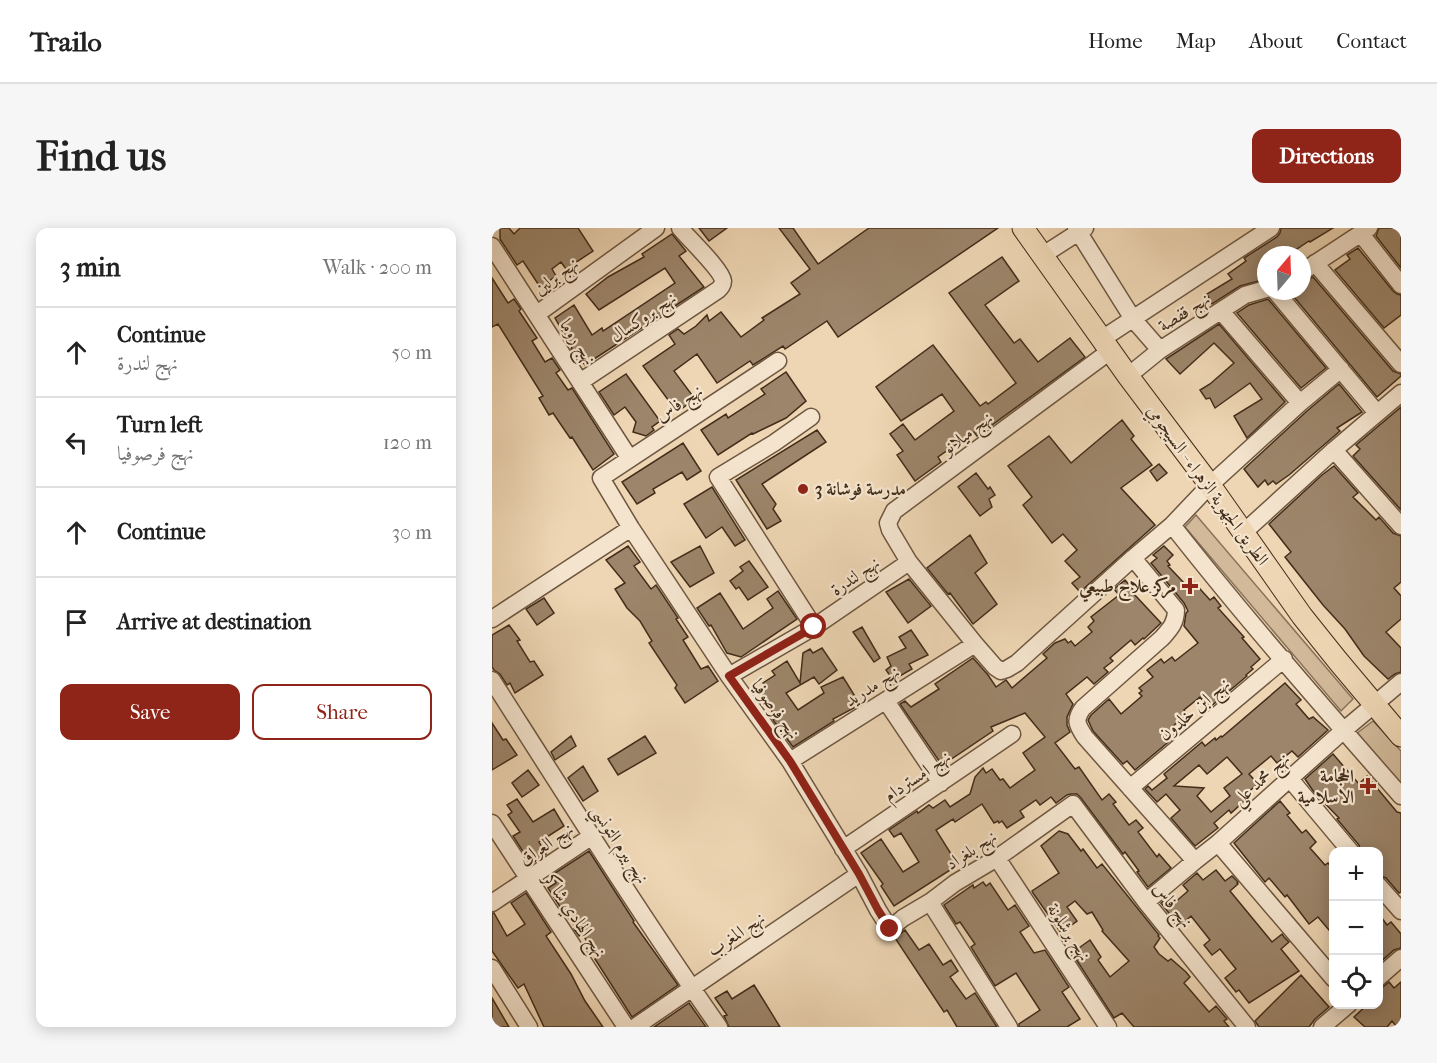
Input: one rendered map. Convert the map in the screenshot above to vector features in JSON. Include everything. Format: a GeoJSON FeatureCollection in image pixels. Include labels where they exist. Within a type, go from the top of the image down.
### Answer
{"type":"FeatureCollection","features":[{"type":"Feature","properties":{"kind":"main road","name":"الطريق الجهوية الزهراء - السيجومي"},"geometry":{"type":"LineString","coordinates":[[1023,228],[1302,616],[1401,736]]}},
{"type":"Feature","properties":{"kind":"street","name":"نهج برلين"},"geometry":{"type":"LineString","coordinates":[[537,314],[656,228]]}},
{"type":"Feature","properties":{"kind":"street","name":"نهج بروكسال"},"geometry":{"type":"LineString","coordinates":[[580,382],[718,290],[722,285],[723,281],[715,267],[680,228]]}},
{"type":"Feature","properties":{"kind":"street","name":"نهج ميلانو"},"geometry":{"type":"LineString","coordinates":[[1271,228],[1133,319],[1106,345],[894,511],[888,523],[890,530],[909,562],[995,668],[1001,671],[1007,669],[1017,663],[1172,525],[1210,485],[1341,369]]}},
{"type":"Feature","properties":{"kind":"street"},"geometry":{"type":"LineString","coordinates":[[1043,255],[1080,229],[1133,319],[1160,350]]}},
{"type":"Feature","properties":{"kind":"street"},"geometry":{"type":"LineString","coordinates":[[1311,266],[1365,231],[1401,285]]}},
{"type":"Feature","properties":{"kind":"street","name":"نهج روما"},"geometry":{"type":"LineString","coordinates":[[492,246],[630,459]]}},
{"type":"Feature","properties":{"kind":"street"},"geometry":{"type":"LineString","coordinates":[[1311,269],[1401,364]]}},
{"type":"Feature","properties":{"kind":"street","name":"نهج قفصة"},"geometry":{"type":"LineString","coordinates":[[1128,376],[1160,350],[1245,295],[1257,292]]}},
{"type":"Feature","properties":{"kind":"street"},"geometry":{"type":"LineString","coordinates":[[1283,300],[1377,413]]}},
{"type":"Feature","properties":{"kind":"street"},"geometry":{"type":"LineString","coordinates":[[1221,311],[1300,403]]}},
{"type":"Feature","properties":{"kind":"street","name":"نهج فاس"},"geometry":{"type":"LineString","coordinates":[[601,478],[778,361]]}},
{"type":"Feature","properties":{"kind":"street"},"geometry":{"type":"LineString","coordinates":[[1243,533],[1401,393]]}},
{"type":"Feature","properties":{"kind":"street"},"geometry":{"type":"LineString","coordinates":[[811,417],[718,477],[814,627]]}},
{"type":"Feature","properties":{"kind":"street"},"geometry":{"type":"LineString","coordinates":[[1334,450],[1401,526]]}},
{"type":"Feature","properties":{"kind":"street","name":"نهج فرصوفيا"},"geometry":{"type":"LineString","coordinates":[[601,478],[631,528],[729,676],[790,761],[890,929]]}},
{"type":"Feature","properties":{"kind":"street"},"geometry":{"type":"LineString","coordinates":[[1172,525],[1401,796]]}},
{"type":"Feature","properties":{"kind":"street"},"geometry":{"type":"LineString","coordinates":[[492,619],[631,528]]}},
{"type":"Feature","properties":{"kind":"street"},"geometry":{"type":"LineString","coordinates":[[1133,558],[1176,610],[1176,617],[1173,625],[1162,638],[1083,708],[1079,713],[1077,724],[1085,737],[1195,861]]}},
{"type":"Feature","properties":{"kind":"street","name":"نهج لندرة"},"geometry":{"type":"LineString","coordinates":[[729,676],[814,627],[909,562]]}},
{"type":"Feature","properties":{"kind":"street","name":"نهج مدريد"},"geometry":{"type":"LineString","coordinates":[[790,761],[975,644]]}},
{"type":"Feature","properties":{"kind":"street","name":"نهج ابن خلدون"},"geometry":{"type":"LineString","coordinates":[[1130,788],[1284,659]]}},
{"type":"Feature","properties":{"kind":"street","name":"نهج بيرم التونسي"},"geometry":{"type":"LineString","coordinates":[[492,680],[719,1027]]}},
{"type":"Feature","properties":{"kind":"street","name":"نهج محمد علي"},"geometry":{"type":"LineString","coordinates":[[1146,902],[1218,843],[1401,682]]}},
{"type":"Feature","properties":{"kind":"street"},"geometry":{"type":"LineString","coordinates":[[886,701],[941,783]]}},
{"type":"Feature","properties":{"kind":"street","name":"نهج امستردام"},"geometry":{"type":"LineString","coordinates":[[843,849],[1012,734]]}},
{"type":"Feature","properties":{"kind":"street"},"geometry":{"type":"LineString","coordinates":[[1290,779],[1347,847]]}},
{"type":"Feature","properties":{"kind":"street","name":"نهج فاس"},"geometry":{"type":"LineString","coordinates":[[1073,804],[1146,902],[1246,1027]]}},
{"type":"Feature","properties":{"kind":"street","name":"نهج بلغراد"},"geometry":{"type":"LineString","coordinates":[[890,929],[1073,804]]}},
{"type":"Feature","properties":{"kind":"street","name":"نهج الهادي شاكر"},"geometry":{"type":"LineString","coordinates":[[492,823],[626,1027]]}},
{"type":"Feature","properties":{"kind":"street","name":"نهج العراق"},"geometry":{"type":"LineString","coordinates":[[492,903],[592,836]]}},
{"type":"Feature","properties":{"kind":"street"},"geometry":{"type":"LineString","coordinates":[[1218,843],[1329,973]]}},
{"type":"Feature","properties":{"kind":"street","name":"نهج برشلونة"},"geometry":{"type":"LineString","coordinates":[[997,858],[1108,1027]]}},
{"type":"Feature","properties":{"kind":"street","name":"نهج المغرب"},"geometry":{"type":"LineString","coordinates":[[635,1027],[859,874]]}},
{"type":"Feature","properties":{"kind":"street"},"geometry":{"type":"LineString","coordinates":[[1383,891],[1401,911]]}},
{"type":"Feature","properties":{"kind":"street"},"geometry":{"type":"LineString","coordinates":[[930,902],[1009,1027]]}},
{"type":"Feature","properties":{"kind":"street"},"geometry":{"type":"LineString","coordinates":[[1383,974],[1401,958]]}},
{"type":"Feature","properties":{"kind":"street"},"geometry":{"type":"LineString","coordinates":[[492,968],[499,996],[529,1027]]}},
{"type":"Feature","properties":{"kind":"street"},"geometry":{"type":"LineString","coordinates":[[1322,1027],[1343,1009]]}},
{"type":"Feature","properties":{"kind":"shaded area"},"geometry":{"type":"Polygon","coordinates":[[[1196,515],[1353,699],[1341,711],[1185,527],[1196,515]]]}},
{"type":"Feature","properties":{"kind":"shaded area"},"geometry":{"type":"Polygon","coordinates":[[[1373,721],[1401,751],[1401,784],[1356,734],[1373,721]]]}},
{"type":"Feature","properties":{"kind":"building"},"geometry":{"type":"Polygon","coordinates":[[[500,228],[509,228],[514,234],[520,228],[578,228],[593,251],[566,269],[561,262],[552,269],[556,276],[540,287],[523,261],[517,265],[500,239],[500,228]]]}},
{"type":"Feature","properties":{"kind":"building"},"geometry":{"type":"Polygon","coordinates":[[[699,228],[727,228],[709,241],[699,228]]]}},
{"type":"Feature","properties":{"kind":"building"},"geometry":{"type":"Polygon","coordinates":[[[779,228],[793,228],[818,264],[869,228],[998,228],[838,337],[827,321],[785,349],[783,346],[753,365],[750,361],[717,383],[697,354],[674,371],[695,399],[677,412],[643,366],[675,344],[669,335],[678,329],[684,334],[707,315],[709,321],[721,312],[741,337],[764,320],[762,318],[800,294],[791,283],[810,269],[779,228]]]}},
{"type":"Feature","properties":{"kind":"building"},"geometry":{"type":"Polygon","coordinates":[[[1281,228],[1333,228],[1302,246],[1263,246],[1280,233],[1281,228]]]}},
{"type":"Feature","properties":{"kind":"building"},"geometry":{"type":"Polygon","coordinates":[[[1379,228],[1401,228],[1401,268],[1376,236],[1379,228]]]}},
{"type":"Feature","properties":{"kind":"building"},"geometry":{"type":"Polygon","coordinates":[[[672,234],[686,251],[679,256],[704,287],[585,365],[579,358],[577,359],[555,318],[574,305],[592,335],[602,328],[603,331],[675,283],[665,268],[599,310],[586,294],[608,277],[644,257],[642,254],[672,234]]]}},
{"type":"Feature","properties":{"kind":"building"},"geometry":{"type":"Polygon","coordinates":[[[1358,248],[1393,291],[1401,295],[1401,315],[1384,328],[1335,270],[1350,259],[1347,255],[1358,248]]]}},
{"type":"Feature","properties":{"kind":"building"},"geometry":{"type":"Polygon","coordinates":[[[1257,250],[1257,281],[1240,286],[1212,304],[1207,294],[1232,279],[1228,274],[1246,261],[1244,258],[1257,250]]]}},
{"type":"Feature","properties":{"kind":"building"},"geometry":{"type":"Polygon","coordinates":[[[1002,257],[1019,281],[985,305],[1014,343],[1020,339],[1038,362],[1070,338],[1085,357],[977,436],[974,432],[938,457],[941,462],[915,481],[897,455],[903,451],[890,434],[903,424],[915,440],[954,411],[942,394],[901,421],[876,387],[933,345],[980,406],[986,402],[988,404],[1016,383],[949,293],[1002,257]]]}},
{"type":"Feature","properties":{"kind":"building"},"geometry":{"type":"Polygon","coordinates":[[[1313,277],[1393,371],[1401,374],[1377,397],[1296,300],[1311,300],[1311,278],[1313,277]]]}},
{"type":"Feature","properties":{"kind":"building"},"geometry":{"type":"Polygon","coordinates":[[[492,278],[508,303],[514,299],[521,309],[519,311],[537,338],[532,341],[545,362],[552,358],[560,370],[556,373],[568,390],[572,388],[614,454],[593,470],[553,413],[549,415],[539,398],[543,396],[498,324],[492,327],[492,278]]]}},
{"type":"Feature","properties":{"kind":"building"},"geometry":{"type":"Polygon","coordinates":[[[1269,300],[1326,368],[1301,388],[1237,313],[1249,305],[1269,300]]]}},
{"type":"Feature","properties":{"kind":"building"},"geometry":{"type":"Polygon","coordinates":[[[1219,324],[1285,402],[1247,438],[1234,416],[1262,399],[1250,383],[1215,408],[1210,398],[1206,399],[1200,390],[1234,363],[1214,343],[1180,374],[1166,359],[1219,324]]]}},
{"type":"Feature","properties":{"kind":"building"},"geometry":{"type":"Polygon","coordinates":[[[786,372],[806,401],[786,418],[752,433],[718,455],[701,430],[726,414],[728,418],[765,394],[761,389],[786,372]]]}},
{"type":"Feature","properties":{"kind":"building"},"geometry":{"type":"Polygon","coordinates":[[[626,374],[660,421],[646,436],[633,432],[636,422],[625,407],[614,415],[599,392],[626,374]]]}},
{"type":"Feature","properties":{"kind":"building"},"geometry":{"type":"Polygon","coordinates":[[[1339,384],[1362,412],[1337,428],[1340,431],[1289,475],[1276,484],[1273,481],[1268,485],[1265,480],[1258,487],[1244,469],[1339,384]]]}},
{"type":"Feature","properties":{"kind":"building"},"geometry":{"type":"Polygon","coordinates":[[[1401,407],[1401,510],[1353,456],[1360,449],[1356,445],[1401,407]]]}},
{"type":"Feature","properties":{"kind":"building"},"geometry":{"type":"Polygon","coordinates":[[[1122,420],[1134,436],[1131,439],[1152,465],[1121,488],[1155,525],[1080,592],[1072,583],[1080,577],[1065,561],[1077,550],[1063,534],[1052,543],[1023,505],[1032,497],[1008,466],[1049,436],[1071,463],[1122,420]]]}},
{"type":"Feature","properties":{"kind":"building"},"geometry":{"type":"Polygon","coordinates":[[[817,430],[826,442],[762,484],[776,504],[773,509],[781,521],[767,529],[736,480],[817,430]]]}},
{"type":"Feature","properties":{"kind":"building"},"geometry":{"type":"Polygon","coordinates":[[[683,443],[701,471],[687,480],[682,472],[653,489],[655,493],[637,504],[622,482],[683,443]]]}},
{"type":"Feature","properties":{"kind":"building"},"geometry":{"type":"Polygon","coordinates":[[[1159,464],[1167,473],[1157,481],[1150,471],[1159,464]]]}},
{"type":"Feature","properties":{"kind":"building"},"geometry":{"type":"Polygon","coordinates":[[[1334,466],[1358,493],[1353,497],[1376,520],[1379,517],[1393,533],[1401,536],[1401,582],[1394,588],[1401,596],[1401,619],[1386,632],[1401,648],[1401,672],[1388,679],[1364,656],[1345,629],[1285,557],[1291,552],[1269,524],[1334,466]]]}},
{"type":"Feature","properties":{"kind":"building"},"geometry":{"type":"Polygon","coordinates":[[[976,473],[995,495],[989,499],[992,507],[980,516],[958,487],[976,473]]]}},
{"type":"Feature","properties":{"kind":"building"},"geometry":{"type":"Polygon","coordinates":[[[712,487],[745,540],[735,546],[722,527],[706,538],[684,504],[712,487]]]}},
{"type":"Feature","properties":{"kind":"building"},"geometry":{"type":"Polygon","coordinates":[[[970,535],[987,563],[975,573],[997,604],[973,624],[950,593],[948,594],[927,568],[970,535]]]}},
{"type":"Feature","properties":{"kind":"building"},"geometry":{"type":"Polygon","coordinates":[[[628,546],[640,562],[634,566],[651,589],[656,585],[678,618],[676,619],[688,637],[683,640],[701,669],[708,666],[718,681],[685,703],[675,688],[677,685],[649,643],[652,641],[640,621],[627,608],[615,589],[625,583],[606,560],[628,546]]]}},
{"type":"Feature","properties":{"kind":"building"},"geometry":{"type":"Polygon","coordinates":[[[700,546],[714,573],[690,587],[671,562],[700,546]]]}},
{"type":"Feature","properties":{"kind":"building"},"geometry":{"type":"Polygon","coordinates":[[[1164,546],[1173,555],[1167,561],[1170,565],[1168,566],[1186,585],[1192,580],[1210,600],[1214,597],[1221,606],[1218,608],[1260,659],[1251,667],[1253,669],[1247,676],[1209,708],[1200,697],[1184,710],[1187,714],[1172,727],[1178,734],[1135,770],[1127,761],[1123,764],[1093,731],[1088,720],[1109,699],[1121,714],[1142,696],[1139,688],[1153,677],[1147,670],[1161,659],[1164,663],[1172,657],[1175,661],[1198,643],[1184,626],[1188,611],[1184,603],[1151,563],[1157,558],[1153,555],[1164,546]]]}},
{"type":"Feature","properties":{"kind":"building"},"geometry":{"type":"Polygon","coordinates":[[[749,561],[768,587],[748,600],[739,587],[736,589],[730,581],[743,571],[740,567],[749,561]]]}},
{"type":"Feature","properties":{"kind":"building"},"geometry":{"type":"Polygon","coordinates":[[[909,579],[931,606],[908,623],[886,592],[909,579]]]}},
{"type":"Feature","properties":{"kind":"building"},"geometry":{"type":"Polygon","coordinates":[[[1125,580],[1135,592],[1133,593],[1161,623],[1144,639],[1135,645],[1131,640],[1110,658],[1113,661],[1104,668],[1108,672],[1094,684],[1087,677],[1066,694],[1073,704],[1067,717],[1070,732],[1055,743],[1075,769],[1079,767],[1102,800],[1109,794],[1116,802],[1113,804],[1129,825],[1136,820],[1143,828],[1138,832],[1157,857],[1159,854],[1171,868],[1148,887],[1125,852],[1123,854],[1077,794],[1067,795],[1056,803],[1051,797],[1040,805],[1036,800],[1020,811],[1024,817],[1007,828],[1002,821],[994,823],[982,804],[955,822],[953,819],[936,830],[958,865],[894,906],[881,886],[883,884],[861,853],[881,839],[903,872],[919,862],[901,833],[894,837],[889,830],[929,805],[933,808],[945,800],[950,807],[970,794],[975,777],[983,768],[986,773],[992,769],[1010,788],[1035,770],[1023,753],[1045,737],[1025,713],[991,727],[993,731],[944,764],[944,768],[900,704],[905,701],[911,707],[939,689],[935,684],[973,658],[996,687],[1006,680],[1012,688],[1047,658],[1043,654],[1055,643],[1065,639],[1068,643],[1071,641],[1075,646],[1092,632],[1088,627],[1094,621],[1091,617],[1119,595],[1114,589],[1125,580]]]}},
{"type":"Feature","properties":{"kind":"building"},"geometry":{"type":"Polygon","coordinates":[[[778,591],[797,619],[741,657],[727,653],[711,625],[709,626],[697,608],[720,593],[743,629],[773,608],[767,599],[778,591]]]}},
{"type":"Feature","properties":{"kind":"building"},"geometry":{"type":"Polygon","coordinates":[[[544,598],[554,613],[537,625],[526,609],[544,598]]]}},
{"type":"Feature","properties":{"kind":"building"},"geometry":{"type":"Polygon","coordinates":[[[509,625],[520,640],[517,641],[530,662],[534,661],[543,675],[515,693],[510,683],[507,685],[492,667],[492,635],[509,625]]]}},
{"type":"Feature","properties":{"kind":"building"},"geometry":{"type":"Polygon","coordinates":[[[862,627],[880,658],[874,662],[853,632],[862,627]]]}},
{"type":"Feature","properties":{"kind":"building"},"geometry":{"type":"Polygon","coordinates":[[[911,630],[928,655],[909,664],[912,669],[893,680],[886,670],[891,666],[887,657],[906,648],[899,637],[911,630]]]}},
{"type":"Feature","properties":{"kind":"building"},"geometry":{"type":"Polygon","coordinates":[[[822,648],[837,670],[819,684],[814,677],[786,693],[798,710],[824,693],[821,687],[843,677],[858,701],[853,705],[854,708],[833,719],[834,721],[793,747],[773,720],[776,718],[759,690],[766,686],[763,683],[775,675],[772,671],[787,661],[800,683],[803,653],[810,649],[813,653],[822,648]]]}},
{"type":"Feature","properties":{"kind":"building"},"geometry":{"type":"Polygon","coordinates":[[[1285,683],[1301,700],[1296,704],[1309,719],[1313,717],[1328,730],[1298,757],[1292,751],[1277,763],[1271,756],[1249,774],[1258,784],[1247,793],[1250,796],[1231,813],[1229,810],[1214,823],[1218,828],[1195,846],[1171,818],[1180,810],[1166,794],[1157,802],[1145,789],[1148,786],[1152,790],[1167,778],[1164,774],[1202,742],[1205,746],[1215,738],[1216,740],[1285,683]],[[1227,757],[1207,774],[1199,765],[1174,786],[1204,788],[1197,796],[1211,812],[1230,796],[1224,788],[1242,774],[1227,757]]]}},
{"type":"Feature","properties":{"kind":"building"},"geometry":{"type":"Polygon","coordinates":[[[492,723],[517,755],[492,770],[492,723]]]}},
{"type":"Feature","properties":{"kind":"building"},"geometry":{"type":"Polygon","coordinates":[[[571,736],[576,746],[555,760],[551,752],[571,736]]]}},
{"type":"Feature","properties":{"kind":"building"},"geometry":{"type":"Polygon","coordinates":[[[645,736],[656,753],[618,775],[608,759],[645,736]]]}},
{"type":"Feature","properties":{"kind":"building"},"geometry":{"type":"Polygon","coordinates":[[[1333,754],[1359,784],[1367,776],[1397,812],[1401,813],[1401,892],[1399,893],[1383,877],[1383,847],[1360,847],[1337,819],[1339,818],[1305,779],[1333,754]]]}},
{"type":"Feature","properties":{"kind":"building"},"geometry":{"type":"Polygon","coordinates":[[[583,766],[598,791],[583,801],[568,778],[583,766]]]}},
{"type":"Feature","properties":{"kind":"building"},"geometry":{"type":"Polygon","coordinates":[[[528,770],[539,785],[522,797],[512,783],[528,770]]]}},
{"type":"Feature","properties":{"kind":"building"},"geometry":{"type":"Polygon","coordinates":[[[517,799],[533,822],[554,809],[564,826],[539,842],[546,854],[534,862],[513,836],[520,832],[508,815],[512,812],[507,805],[517,799]]]}},
{"type":"Feature","properties":{"kind":"building"},"geometry":{"type":"Polygon","coordinates":[[[1280,801],[1290,813],[1287,815],[1302,833],[1306,830],[1316,842],[1310,848],[1325,865],[1329,864],[1329,930],[1318,917],[1309,924],[1287,895],[1285,897],[1269,878],[1265,882],[1234,843],[1280,801]]]}},
{"type":"Feature","properties":{"kind":"building"},"geometry":{"type":"Polygon","coordinates":[[[1059,831],[1068,834],[1097,868],[1102,864],[1159,935],[1160,938],[1154,947],[1159,954],[1168,961],[1171,959],[1186,972],[1190,977],[1184,983],[1209,1012],[1216,1006],[1227,1019],[1224,1021],[1229,1027],[1134,1027],[1122,1013],[1114,1018],[1072,953],[1090,940],[1101,957],[1098,960],[1110,977],[1129,961],[1102,931],[1092,912],[1087,914],[1075,901],[1067,907],[1077,921],[1061,933],[1032,891],[1059,873],[1041,846],[1059,831]]]}},
{"type":"Feature","properties":{"kind":"building"},"geometry":{"type":"Polygon","coordinates":[[[589,851],[633,922],[678,985],[632,1017],[595,959],[597,957],[583,935],[579,936],[574,929],[576,927],[548,888],[556,883],[552,875],[589,851]]]}},
{"type":"Feature","properties":{"kind":"building"},"geometry":{"type":"Polygon","coordinates":[[[1216,870],[1225,881],[1232,876],[1238,882],[1230,891],[1272,942],[1282,934],[1289,942],[1281,949],[1299,971],[1249,1003],[1225,978],[1236,969],[1220,949],[1212,955],[1204,945],[1210,940],[1191,916],[1183,923],[1179,918],[1175,921],[1161,903],[1168,897],[1173,904],[1188,891],[1183,885],[1197,873],[1203,880],[1216,870]]]}},
{"type":"Feature","properties":{"kind":"building"},"geometry":{"type":"Polygon","coordinates":[[[983,882],[986,886],[990,883],[1008,910],[1015,905],[1029,926],[1020,932],[1034,953],[1045,950],[1069,987],[1062,992],[1080,1019],[1067,1027],[1019,1027],[1019,1024],[1040,1010],[1016,973],[995,986],[971,947],[975,944],[960,922],[956,924],[944,905],[973,885],[974,888],[983,882]]]}},
{"type":"Feature","properties":{"kind":"building"},"geometry":{"type":"Polygon","coordinates":[[[526,893],[551,932],[546,936],[603,1027],[544,1027],[524,984],[518,988],[492,951],[492,913],[507,936],[525,924],[511,903],[526,893]]]}},
{"type":"Feature","properties":{"kind":"building"},"geometry":{"type":"Polygon","coordinates":[[[1383,920],[1387,925],[1391,922],[1401,934],[1401,948],[1394,950],[1383,960],[1383,920]]]}},
{"type":"Feature","properties":{"kind":"building"},"geometry":{"type":"Polygon","coordinates":[[[905,930],[919,950],[929,944],[943,965],[951,960],[958,971],[950,977],[966,999],[975,993],[997,1027],[957,1027],[947,1010],[944,1012],[895,938],[905,930]]]}},
{"type":"Feature","properties":{"kind":"building"},"geometry":{"type":"Polygon","coordinates":[[[1301,975],[1329,1007],[1309,1027],[1259,1027],[1255,1021],[1301,975]]]}},
{"type":"Feature","properties":{"kind":"building"},"geometry":{"type":"Polygon","coordinates":[[[1389,982],[1394,988],[1401,982],[1401,1027],[1397,1027],[1392,1021],[1387,1027],[1365,1027],[1354,1017],[1363,1009],[1383,1009],[1383,987],[1389,982]]]}},
{"type":"Feature","properties":{"kind":"building"},"geometry":{"type":"Polygon","coordinates":[[[754,985],[780,1027],[729,1027],[724,1016],[727,1015],[715,998],[727,991],[732,999],[754,985]]]}},
{"type":"Feature","properties":{"kind":"building"},"geometry":{"type":"Polygon","coordinates":[[[492,998],[509,1027],[492,1027],[492,998]]]}},
{"type":"Feature","properties":{"kind":"building"},"geometry":{"type":"Polygon","coordinates":[[[689,1003],[706,1027],[654,1027],[689,1003]]]}},
{"type":"Feature","properties":{"kind":"place","name":"مدرسة فوشانة 3"},"geometry":{"type":"Point","coordinates":[803,489]}},
{"type":"Feature","properties":{"kind":"place","name":"مركز علاج طبيعي"},"geometry":{"type":"Point","coordinates":[1190,586]}},
{"type":"Feature","properties":{"kind":"place","name":"الحجامة الاسلامية"},"geometry":{"type":"Point","coordinates":[1368,786]}},
{"type":"Feature","properties":{"kind":"route"},"geometry":{"type":"LineString","coordinates":[[814,627],[729,676],[790,761],[890,929]]}}]}
